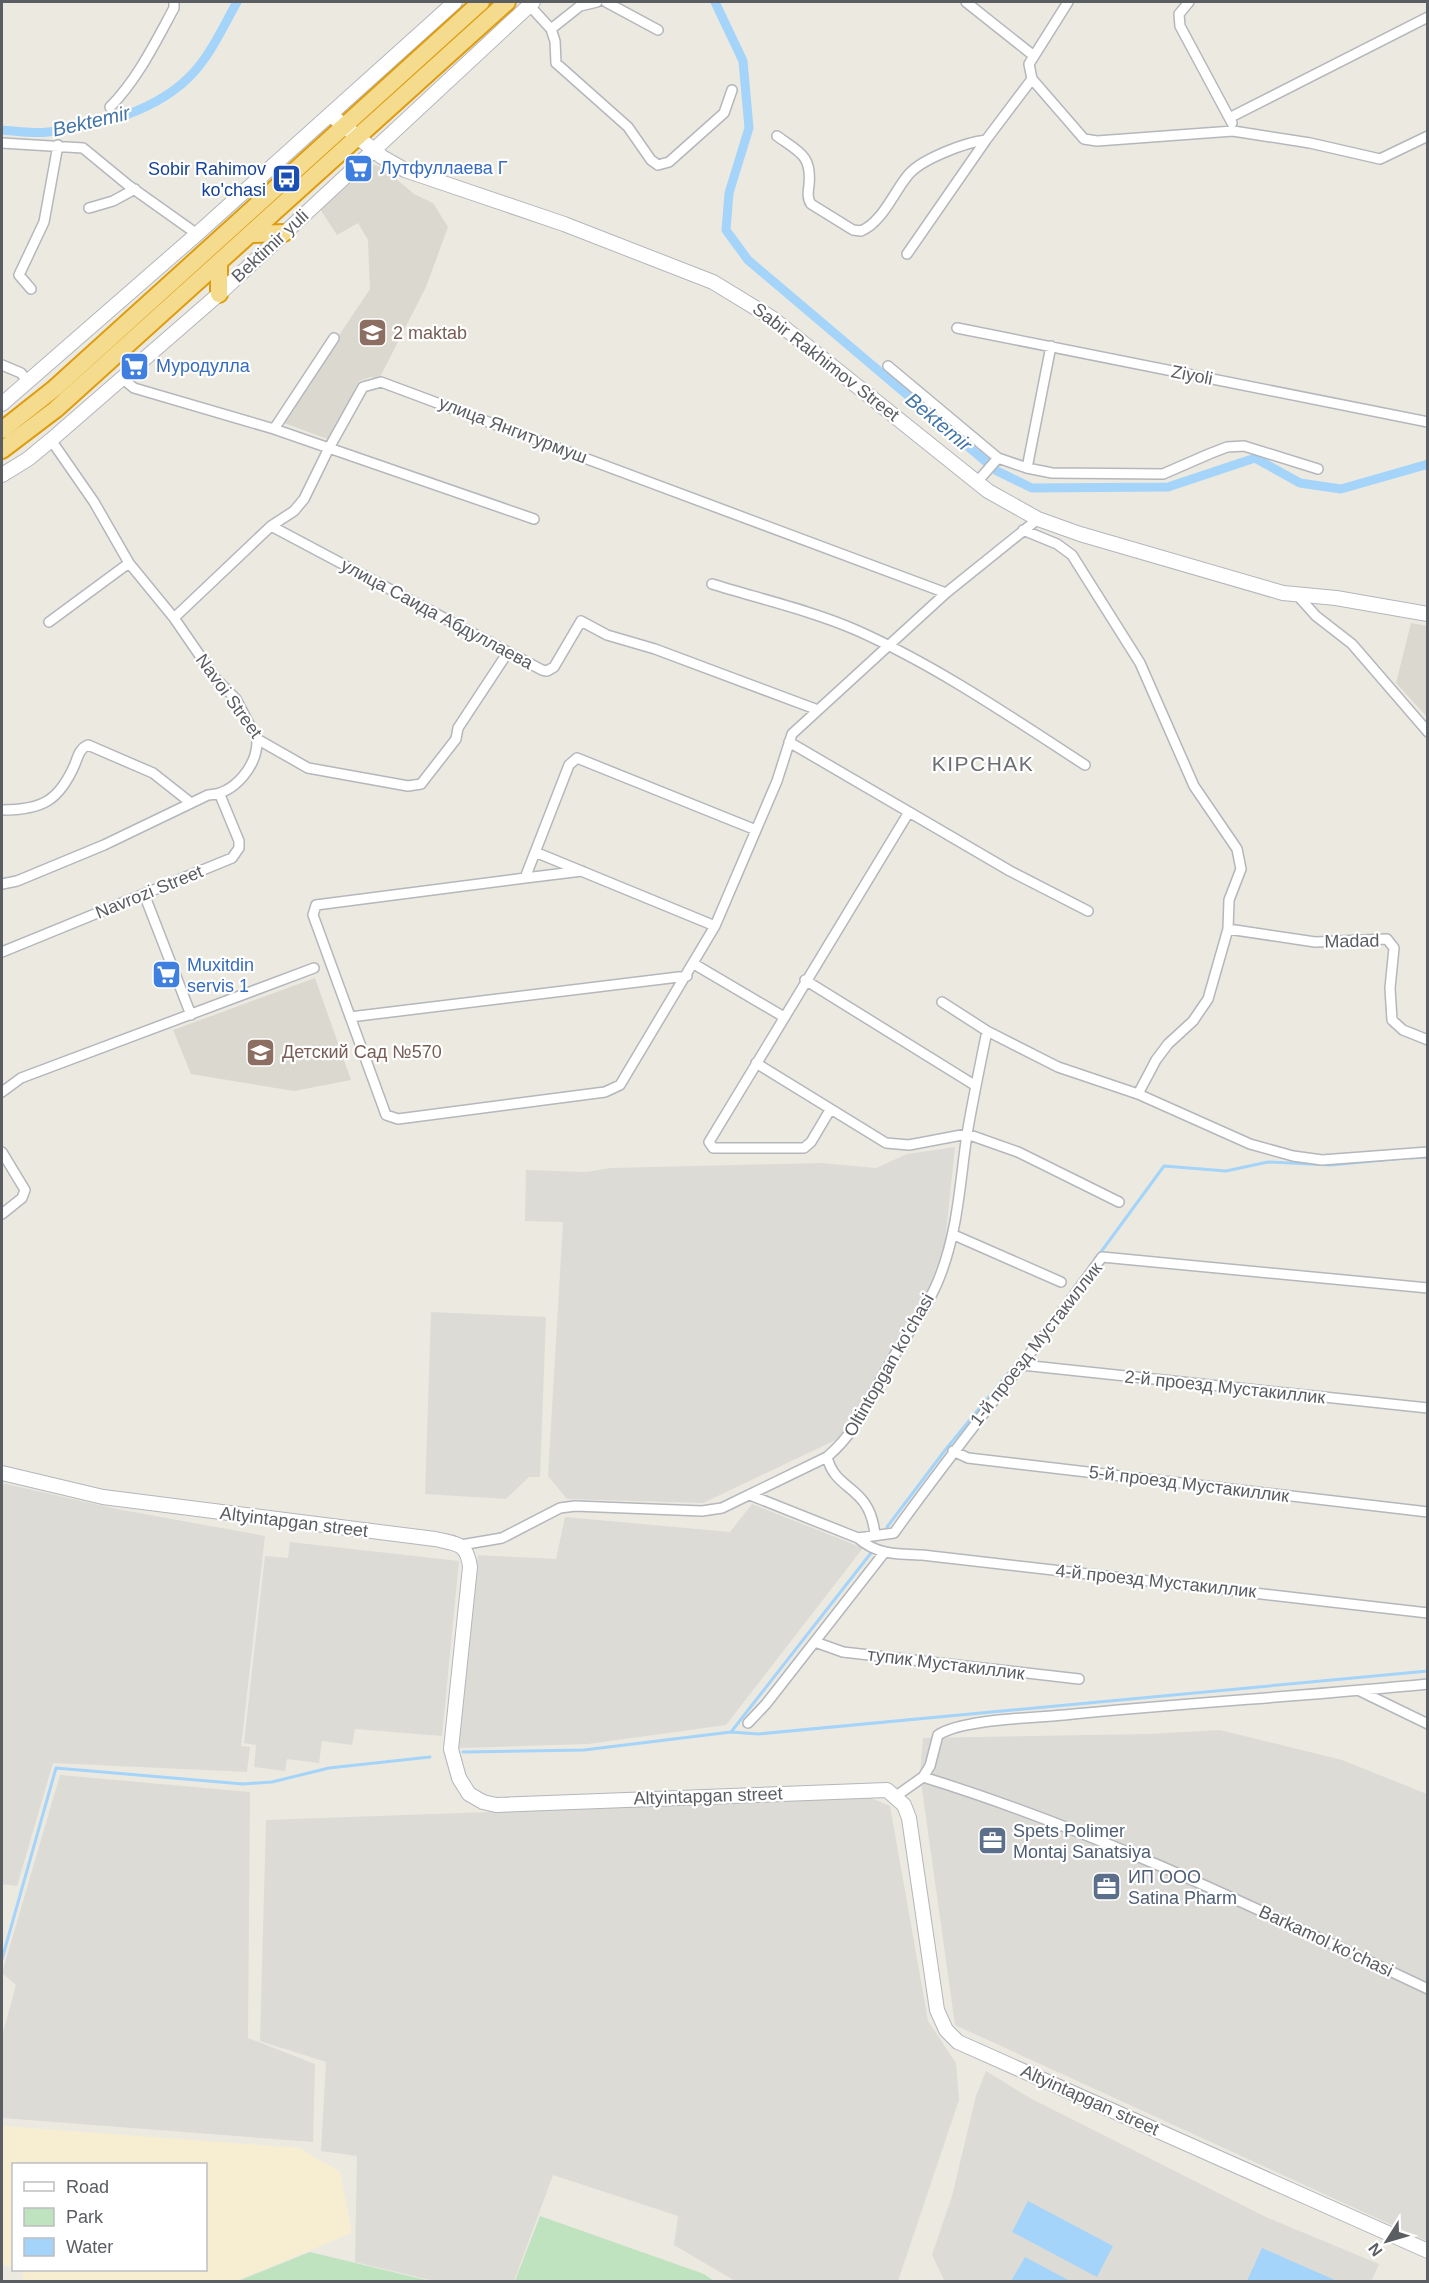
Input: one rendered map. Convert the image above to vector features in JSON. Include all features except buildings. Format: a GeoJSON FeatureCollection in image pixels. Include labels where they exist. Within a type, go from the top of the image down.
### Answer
{"type":"FeatureCollection","features":[{"type":"Feature","properties":{"kind":"highway","name":"Bektimir yuli"},"geometry":{"type":"LineString","coordinates":[[2,430],[55,388],[481,2]]}},
{"type":"Feature","properties":{"kind":"highway","name":"Bektimir yuli"},"geometry":{"type":"LineString","coordinates":[[2,450],[56,409],[253,234],[507,2]]}},
{"type":"Feature","properties":{"kind":"highway"},"geometry":{"type":"LineString","coordinates":[[253,234],[284,233]]}},
{"type":"Feature","properties":{"kind":"highway"},"geometry":{"type":"LineString","coordinates":[[219,264],[219,294]]}},
{"type":"Feature","properties":{"kind":"street"},"geometry":{"type":"LineString","coordinates":[[110,107],[122,94],[150,51],[174,8],[174,2]]}},
{"type":"Feature","properties":{"kind":"street"},"geometry":{"type":"LineString","coordinates":[[2,404],[197,234],[455,2]]}},
{"type":"Feature","properties":{"kind":"street"},"geometry":{"type":"LineString","coordinates":[[551,28],[580,6],[597,2]]}},
{"type":"Feature","properties":{"kind":"street"},"geometry":{"type":"LineString","coordinates":[[606,2],[658,30]]}},
{"type":"Feature","properties":{"kind":"street"},"geometry":{"type":"LineString","coordinates":[[966,2],[1034,56]]}},
{"type":"Feature","properties":{"kind":"street"},"geometry":{"type":"LineString","coordinates":[[1068,2],[1029,64],[1032,79],[1077,133],[1090,141],[1233,131],[1311,142],[1380,159],[1428,136]]}},
{"type":"Feature","properties":{"kind":"street"},"geometry":{"type":"LineString","coordinates":[[1188,2],[1179,14],[1180,26],[1231,117],[1233,131]]}},
{"type":"Feature","properties":{"kind":"street"},"geometry":{"type":"LineString","coordinates":[[531,3],[551,28],[555,41],[556,63],[628,127],[657,165],[669,162],[724,113],[732,90]]}},
{"type":"Feature","properties":{"kind":"street","name":"Bektimir yuli"},"geometry":{"type":"LineString","coordinates":[[2,475],[28,459],[51,440],[219,294],[531,3]]}},
{"type":"Feature","properties":{"kind":"street"},"geometry":{"type":"LineString","coordinates":[[1231,117],[1428,17]]}},
{"type":"Feature","properties":{"kind":"street"},"geometry":{"type":"LineString","coordinates":[[907,254],[1032,79]]}},
{"type":"Feature","properties":{"kind":"street","name":"Sabir Rakhimov Street"},"geometry":{"type":"LineString","coordinates":[[331,115],[373,151],[392,164],[420,177],[564,224],[729,289],[772,318],[981,477],[1000,499],[1038,519],[1080,534],[1298,596],[1336,598],[1428,615]]}},
{"type":"Feature","properties":{"kind":"street"},"geometry":{"type":"LineString","coordinates":[[777,136],[803,155],[807,161],[810,169],[808,199],[811,204],[853,230],[861,231],[872,224],[914,169],[973,142],[986,141]]}},
{"type":"Feature","properties":{"kind":"street"},"geometry":{"type":"LineString","coordinates":[[2,143],[83,148],[197,234]]}},
{"type":"Feature","properties":{"kind":"street"},"geometry":{"type":"LineString","coordinates":[[32,289],[19,275],[44,222],[58,145]]}},
{"type":"Feature","properties":{"kind":"street"},"geometry":{"type":"LineString","coordinates":[[89,208],[113,201],[135,189]]}},
{"type":"Feature","properties":{"kind":"street","name":"Ziyoli"},"geometry":{"type":"LineString","coordinates":[[957,328],[1428,422]]}},
{"type":"Feature","properties":{"kind":"street"},"geometry":{"type":"LineString","coordinates":[[274,429],[334,338]]}},
{"type":"Feature","properties":{"kind":"street"},"geometry":{"type":"LineString","coordinates":[[1027,468],[1051,346]]}},
{"type":"Feature","properties":{"kind":"street"},"geometry":{"type":"LineString","coordinates":[[2,365],[21,373],[28,382]]}},
{"type":"Feature","properties":{"kind":"street"},"geometry":{"type":"LineString","coordinates":[[888,366],[996,460],[1027,468],[1052,472],[1163,474],[1227,447],[1244,446],[1318,469]]}},
{"type":"Feature","properties":{"kind":"street"},"geometry":{"type":"LineString","coordinates":[[123,379],[134,388],[274,429],[534,519]]}},
{"type":"Feature","properties":{"kind":"street","name":"улица Янгитурмуш"},"geometry":{"type":"LineString","coordinates":[[174,618],[271,526],[294,512],[304,499],[363,387],[369,383],[388,382],[946,593]]}},
{"type":"Feature","properties":{"kind":"street","name":"Navoi Street"},"geometry":{"type":"LineString","coordinates":[[51,440],[94,502],[129,563],[174,618],[216,679],[236,699],[257,739],[308,768],[408,786],[421,784],[456,739],[458,728],[508,652]]}},
{"type":"Feature","properties":{"kind":"street"},"geometry":{"type":"LineString","coordinates":[[981,477],[996,460]]}},
{"type":"Feature","properties":{"kind":"street"},"geometry":{"type":"LineString","coordinates":[[582,871],[316,905],[313,915],[386,1115],[398,1119],[613,1090],[625,1078],[715,926],[777,781],[789,742],[797,729],[946,593],[1038,519]]}},
{"type":"Feature","properties":{"kind":"street","name":"улица Саида Абдуллаева"},"geometry":{"type":"LineString","coordinates":[[271,526],[542,670],[551,670],[581,621],[608,635],[655,649],[818,710]]}},
{"type":"Feature","properties":{"kind":"street"},"geometry":{"type":"LineString","coordinates":[[1023,530],[1057,544],[1072,555],[1140,663],[1194,786],[1237,849],[1241,869],[1229,900],[1228,929],[1213,985],[1202,1010],[1168,1044],[1145,1077],[1138,1094]]}},
{"type":"Feature","properties":{"kind":"street"},"geometry":{"type":"LineString","coordinates":[[49,622],[129,563]]}},
{"type":"Feature","properties":{"kind":"street"},"geometry":{"type":"LineString","coordinates":[[712,584],[853,629],[890,646],[986,701],[1085,765]]}},
{"type":"Feature","properties":{"kind":"street"},"geometry":{"type":"LineString","coordinates":[[1298,596],[1316,616],[1352,644],[1414,719],[1428,732]]}},
{"type":"Feature","properties":{"kind":"street"},"geometry":{"type":"LineString","coordinates":[[2,884],[17,881],[52,867],[208,795],[220,795],[248,770],[257,753],[257,739]]}},
{"type":"Feature","properties":{"kind":"street"},"geometry":{"type":"LineString","coordinates":[[789,742],[1010,871],[1088,911]]}},
{"type":"Feature","properties":{"kind":"street"},"geometry":{"type":"LineString","coordinates":[[2,810],[21,810],[47,802],[59,793],[81,749],[88,745],[153,772],[191,803]]}},
{"type":"Feature","properties":{"kind":"street"},"geometry":{"type":"LineString","coordinates":[[525,878],[569,765],[577,758],[756,830]]}},
{"type":"Feature","properties":{"kind":"street","name":"Navrozi Street"},"geometry":{"type":"LineString","coordinates":[[2,952],[236,855],[239,841],[220,795]]}},
{"type":"Feature","properties":{"kind":"street"},"geometry":{"type":"LineString","coordinates":[[830,1110],[804,1148],[713,1148],[709,1142],[805,980],[909,812]]}},
{"type":"Feature","properties":{"kind":"street"},"geometry":{"type":"LineString","coordinates":[[535,852],[715,926]]}},
{"type":"Feature","properties":{"kind":"street"},"geometry":{"type":"LineString","coordinates":[[144,894],[191,1015]]}},
{"type":"Feature","properties":{"kind":"street","name":"Madad"},"geometry":{"type":"LineString","coordinates":[[1228,929],[1315,942],[1387,939],[1394,948],[1390,988],[1392,1020],[1403,1030],[1428,1040]]}},
{"type":"Feature","properties":{"kind":"street"},"geometry":{"type":"LineString","coordinates":[[694,964],[784,1017]]}},
{"type":"Feature","properties":{"kind":"street"},"geometry":{"type":"LineString","coordinates":[[2,1092],[21,1078],[314,968]]}},
{"type":"Feature","properties":{"kind":"street"},"geometry":{"type":"LineString","coordinates":[[350,1017],[687,976]]}},
{"type":"Feature","properties":{"kind":"street"},"geometry":{"type":"LineString","coordinates":[[805,980],[976,1086]]}},
{"type":"Feature","properties":{"kind":"street"},"geometry":{"type":"LineString","coordinates":[[942,1002],[987,1031],[1058,1067],[1138,1094],[1250,1144],[1293,1156],[1345,1159],[1428,1152]]}},
{"type":"Feature","properties":{"kind":"street","name":"Oltintopgan ko'chasi"},"geometry":{"type":"LineString","coordinates":[[461,1545],[501,1539],[560,1508],[575,1506],[702,1510],[722,1508],[827,1457],[854,1430],[890,1362],[913,1328],[939,1279],[954,1235],[967,1134],[987,1031]]}},
{"type":"Feature","properties":{"kind":"street"},"geometry":{"type":"LineString","coordinates":[[756,1063],[886,1143],[896,1145],[967,1134],[1018,1152],[1119,1202]]}},
{"type":"Feature","properties":{"kind":"street"},"geometry":{"type":"LineString","coordinates":[[2,1152],[22,1185],[25,1195],[2,1214]]}},
{"type":"Feature","properties":{"kind":"street"},"geometry":{"type":"LineString","coordinates":[[954,1235],[1061,1282]]}},
{"type":"Feature","properties":{"kind":"street","name":"1-й проезд Мустакиллик"},"geometry":{"type":"LineString","coordinates":[[894,1533],[953,1451],[1047,1334],[1102,1257],[1428,1288]]}},
{"type":"Feature","properties":{"kind":"street","name":"2-й проезд Мустакиллик"},"geometry":{"type":"LineString","coordinates":[[1022,1365],[1428,1408]]}},
{"type":"Feature","properties":{"kind":"street","name":"5-й проезд Мустакиллик"},"geometry":{"type":"LineString","coordinates":[[953,1451],[968,1458],[1428,1512]]}},
{"type":"Feature","properties":{"kind":"street"},"geometry":{"type":"LineString","coordinates":[[827,1457],[834,1474],[864,1500],[871,1512],[875,1534]]}},
{"type":"Feature","properties":{"kind":"street","name":"Altyintapgan street"},"geometry":{"type":"LineString","coordinates":[[2,1473],[103,1497],[435,1539],[461,1545],[467,1552],[470,1567],[451,1749],[459,1778],[469,1794],[483,1802],[496,1805],[880,1789],[896,1796],[909,1818],[937,2010],[946,2030],[958,2042],[1428,2251]]}},
{"type":"Feature","properties":{"kind":"street"},"geometry":{"type":"LineString","coordinates":[[750,1495],[858,1538],[870,1548],[889,1553]]}},
{"type":"Feature","properties":{"kind":"street"},"geometry":{"type":"LineString","coordinates":[[748,1723],[889,1553],[894,1533],[858,1538]]}},
{"type":"Feature","properties":{"kind":"street","name":"4-й проезд Мустакиллик"},"geometry":{"type":"LineString","coordinates":[[889,1553],[1428,1613]]}},
{"type":"Feature","properties":{"kind":"street","name":"тупик Мустакиллик"},"geometry":{"type":"LineString","coordinates":[[815,1642],[843,1652],[1079,1679]]}},
{"type":"Feature","properties":{"kind":"street"},"geometry":{"type":"LineString","coordinates":[[896,1796],[923,1777],[930,1766],[938,1735],[949,1730],[992,1722],[1178,1703],[1360,1691],[1428,1684]]}},
{"type":"Feature","properties":{"kind":"street"},"geometry":{"type":"LineString","coordinates":[[1360,1691],[1428,1724]]}},
{"type":"Feature","properties":{"kind":"street","name":"Barkamol ko'chasi"},"geometry":{"type":"LineString","coordinates":[[923,1777],[1001,1801],[1205,1884],[1428,1989]]}},
{"type":"Feature","properties":{"kind":"shaded area","name":"2 maktab"},"geometry":{"type":"Polygon","coordinates":[[[367,163],[382,167],[414,194],[433,203],[448,227],[426,287],[379,379],[371,377],[359,381],[330,440],[281,422],[370,289],[368,240],[358,223],[337,235],[320,209],[367,163]]]}},
{"type":"Feature","properties":{"kind":"shaded area"},"geometry":{"type":"Polygon","coordinates":[[[1411,623],[1427,626],[1427,717],[1396,683],[1411,623]]]}},
{"type":"Feature","properties":{"kind":"shaded area","name":"Детский Сад №570"},"geometry":{"type":"Polygon","coordinates":[[[315,978],[351,1080],[294,1091],[191,1074],[173,1030],[315,978]]]}},
{"type":"Feature","properties":{"kind":"shaded area"},"geometry":{"type":"Polygon","coordinates":[[[955,1147],[945,1242],[928,1292],[840,1438],[703,1503],[567,1499],[548,1476],[563,1222],[525,1221],[526,1170],[586,1172],[611,1168],[821,1163],[876,1168],[907,1154],[955,1147]]]}},
{"type":"Feature","properties":{"kind":"shaded area"},"geometry":{"type":"Polygon","coordinates":[[[431,1312],[546,1317],[540,1477],[529,1477],[506,1499],[425,1494],[431,1312]]]}},
{"type":"Feature","properties":{"kind":"shaded area"},"geometry":{"type":"Polygon","coordinates":[[[2,1483],[117,1509],[265,1536],[241,1746],[250,1747],[247,1772],[53,1763],[17,1886],[2,1884],[2,1483]]]}},
{"type":"Feature","properties":{"kind":"shaded area"},"geometry":{"type":"Polygon","coordinates":[[[752,1504],[863,1548],[726,1725],[588,1744],[458,1748],[478,1555],[556,1559],[565,1517],[730,1532],[752,1504]]]}},
{"type":"Feature","properties":{"kind":"shaded area"},"geometry":{"type":"Polygon","coordinates":[[[290,1542],[459,1561],[442,1736],[355,1729],[352,1745],[322,1741],[319,1763],[287,1759],[285,1771],[254,1767],[256,1745],[244,1743],[265,1556],[288,1558],[290,1542]]]}},
{"type":"Feature","properties":{"kind":"shaded area"},"geometry":{"type":"Polygon","coordinates":[[[1220,1730],[1342,1760],[1427,1794],[1427,2241],[955,2025],[920,1775],[923,1738],[1148,1734],[1220,1730]]]}},
{"type":"Feature","properties":{"kind":"shaded area"},"geometry":{"type":"Polygon","coordinates":[[[60,1775],[250,1792],[248,2038],[315,2064],[313,2142],[2,2118],[2,2036],[16,1985],[2,1973],[60,1775]]]}},
{"type":"Feature","properties":{"kind":"shaded area"},"geometry":{"type":"Polygon","coordinates":[[[871,1798],[890,1806],[928,2021],[956,2063],[959,2100],[898,2281],[735,2281],[674,2245],[678,2216],[553,2175],[514,2281],[434,2281],[355,2262],[357,2156],[321,2151],[326,2062],[260,2041],[266,1820],[871,1798]]]}},
{"type":"Feature","properties":{"kind":"shaded area"},"geometry":{"type":"Polygon","coordinates":[[[986,2071],[1030,2098],[1268,2218],[1379,2264],[1371,2282],[945,2282],[932,2255],[952,2196],[976,2096],[986,2071]]]}},
{"type":"Feature","properties":{"kind":"green space"},"geometry":{"type":"Polygon","coordinates":[[[540,2216],[704,2274],[714,2281],[515,2281],[540,2216]]]}},
{"type":"Feature","properties":{"kind":"green space"},"geometry":{"type":"Polygon","coordinates":[[[310,2252],[430,2281],[238,2281],[310,2252]]]}},
{"type":"Feature","properties":{"kind":"sand"},"geometry":{"type":"Polygon","coordinates":[[[2,2126],[299,2148],[340,2172],[352,2233],[236,2281],[24,2281],[22,2271],[207,2271],[207,2163],[12,2163],[12,2267],[2,2264],[2,2126]]]}},
{"type":"Feature","properties":{"kind":"water"},"geometry":{"type":"Polygon","coordinates":[[[1028,2201],[1113,2246],[1097,2277],[1012,2232],[1028,2201]]]}},
{"type":"Feature","properties":{"kind":"water"},"geometry":{"type":"Polygon","coordinates":[[[1262,2248],[1337,2281],[1247,2281],[1262,2248]]]}},
{"type":"Feature","properties":{"kind":"water"},"geometry":{"type":"Polygon","coordinates":[[[1025,2257],[1070,2281],[1011,2281],[1025,2257]]]}},
{"type":"Feature","properties":{"kind":"waterway","name":"Bektemir"},"geometry":{"type":"LineString","coordinates":[[2,130],[31,133],[67,130],[107,121],[146,107],[180,86],[194,72],[206,56],[237,2]]}},
{"type":"Feature","properties":{"kind":"waterway","name":"Bektemir"},"geometry":{"type":"LineString","coordinates":[[715,2],[743,61],[749,128],[729,193],[726,230],[748,260],[997,471],[1032,488],[1168,487],[1255,458],[1300,483],[1341,489],[1428,464]]}},
{"type":"Feature","properties":{"kind":"waterway"},"geometry":{"type":"LineString","coordinates":[[1411,1158],[1428,1157]]}},
{"type":"Feature","properties":{"kind":"waterway"},"geometry":{"type":"LineString","coordinates":[[1098,1256],[1164,1166],[1226,1171],[1268,1162],[1331,1165],[1405,1158]]}},
{"type":"Feature","properties":{"kind":"waterway"},"geometry":{"type":"LineString","coordinates":[[887,1527],[946,1449],[1024,1354]]}},
{"type":"Feature","properties":{"kind":"waterway"},"geometry":{"type":"LineString","coordinates":[[731,1732],[871,1553]]}},
{"type":"Feature","properties":{"kind":"waterway"},"geometry":{"type":"LineString","coordinates":[[463,1752],[584,1750],[731,1732],[758,1734],[1428,1671]]}},
{"type":"Feature","properties":{"kind":"waterway"},"geometry":{"type":"LineString","coordinates":[[2,1959],[56,1768],[243,1784],[272,1782],[329,1768],[430,1757]]}},
{"type":"Feature","properties":{"kind":"place","name":"Лутфуллаева Г"},"geometry":{"type":"Point","coordinates":[359,168]}},
{"type":"Feature","properties":{"kind":"place","name":"Sobir Rahimov ko'chasi"},"geometry":{"type":"Point","coordinates":[287,179]}},
{"type":"Feature","properties":{"kind":"place","name":"2 maktab"},"geometry":{"type":"Point","coordinates":[372,333]}},
{"type":"Feature","properties":{"kind":"place","name":"Муродулла"},"geometry":{"type":"Point","coordinates":[135,366]}},
{"type":"Feature","properties":{"kind":"place","name":"Muxitdin servis 1"},"geometry":{"type":"Point","coordinates":[166,975]}},
{"type":"Feature","properties":{"kind":"place","name":"Детский Сад №570"},"geometry":{"type":"Point","coordinates":[261,1052]}},
{"type":"Feature","properties":{"kind":"place","name":"Spets Polimer Montaj Sanatsiya"},"geometry":{"type":"Point","coordinates":[992,1841]}},
{"type":"Feature","properties":{"kind":"place","name":"ИП ООО Satina Pharm"},"geometry":{"type":"Point","coordinates":[1107,1887]}},
{"type":"Feature","properties":{"kind":"district","name":"KIPCHAK"},"geometry":{"type":"Point","coordinates":[983,763]}}]}
